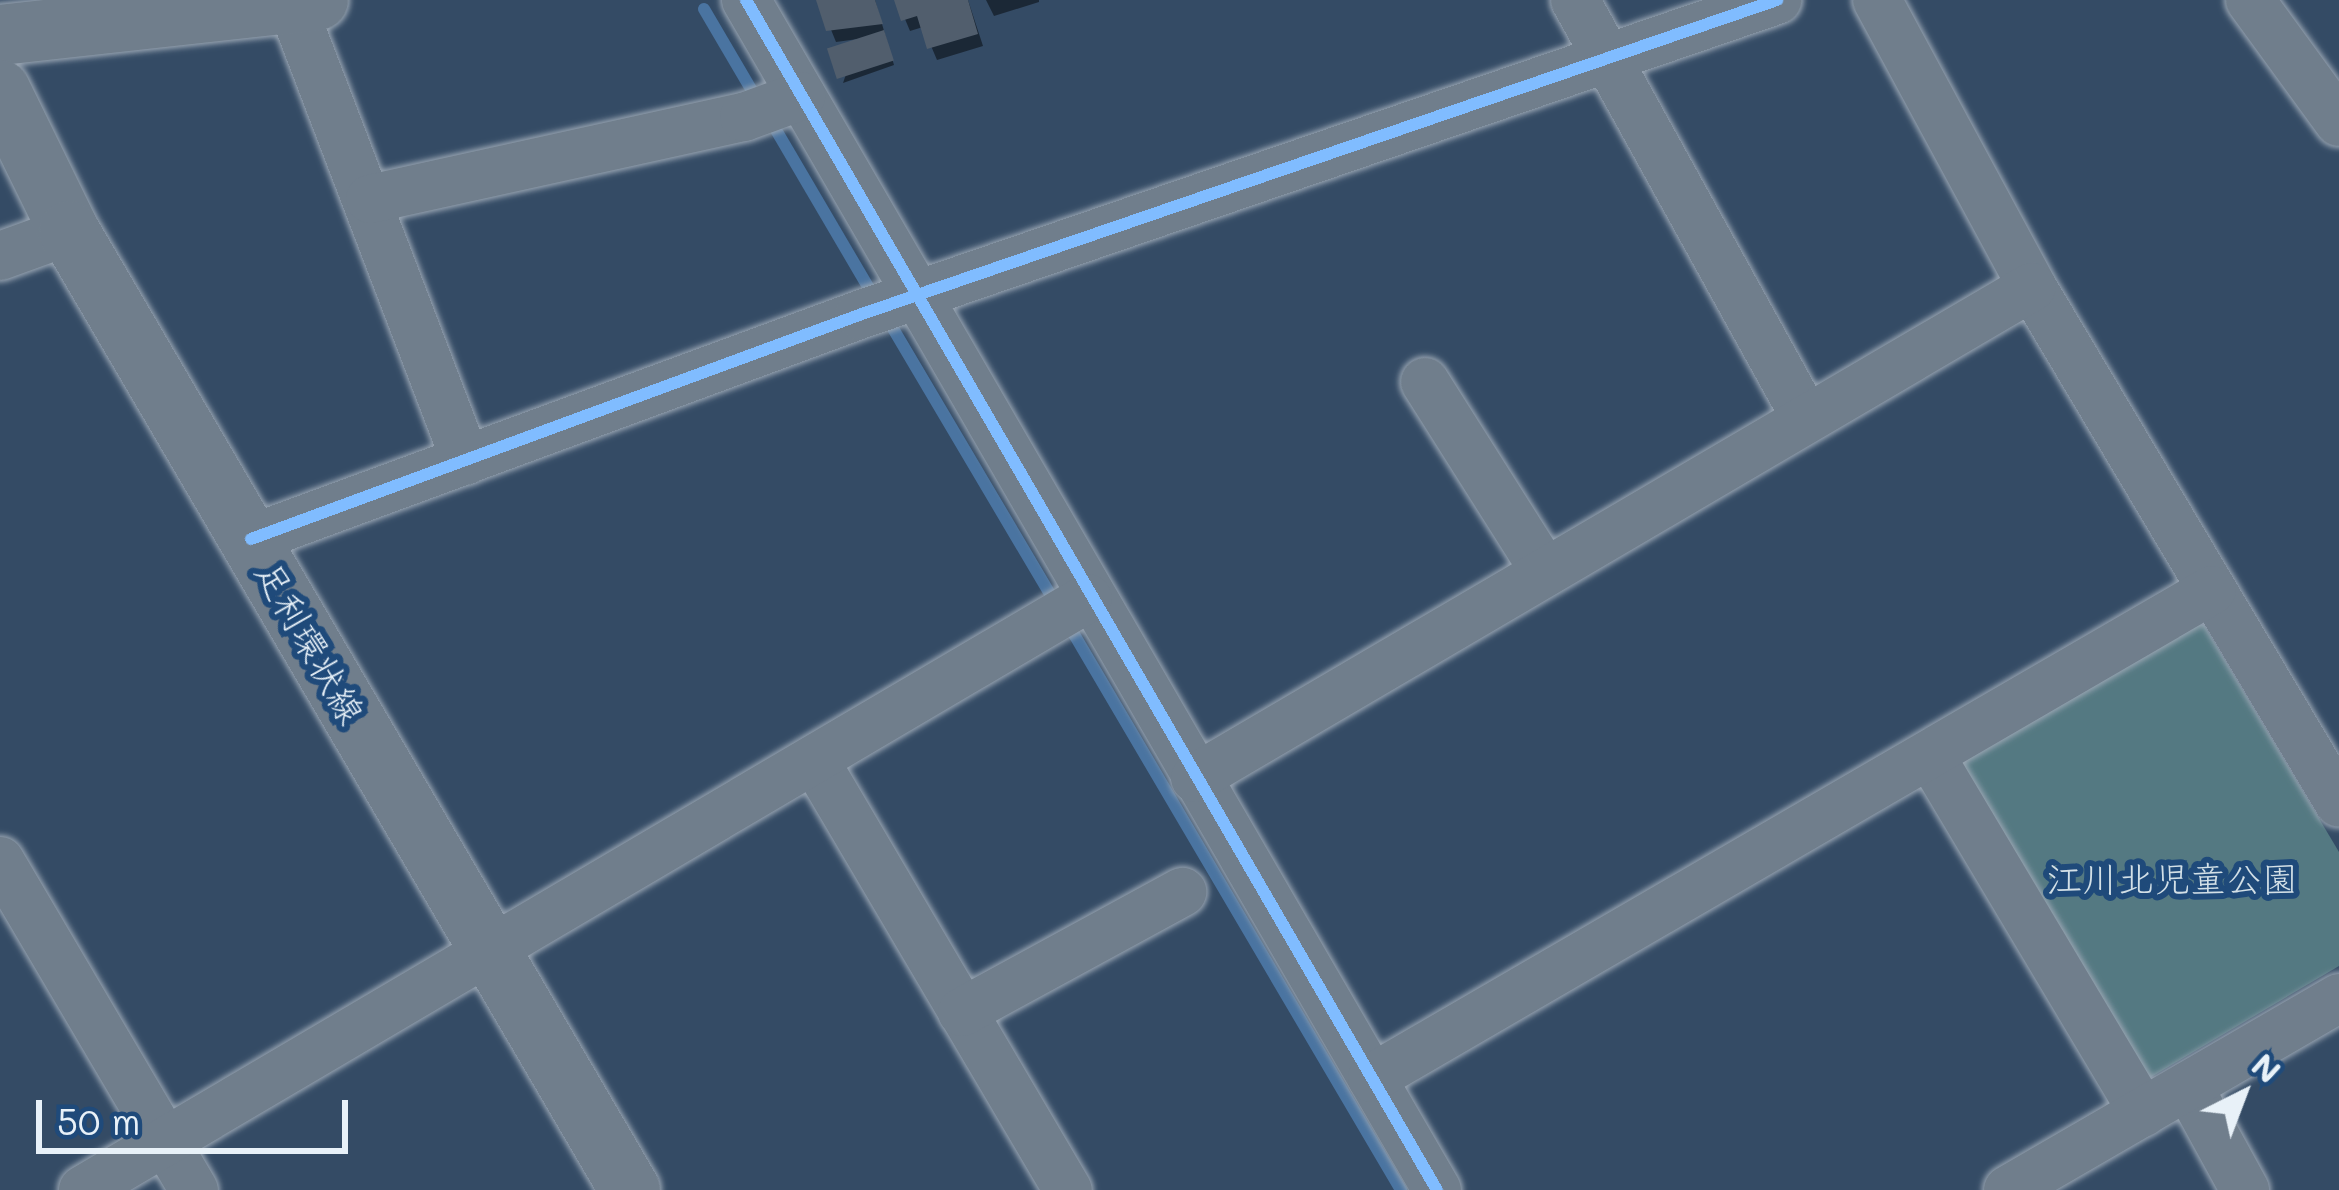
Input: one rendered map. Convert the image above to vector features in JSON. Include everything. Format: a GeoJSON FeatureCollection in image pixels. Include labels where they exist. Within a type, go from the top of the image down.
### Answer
{"type":"FeatureCollection","features":[{"type":"Feature","properties":{"kind":"main road"},"geometry":{"type":"LineString","coordinates":[[22,23],[305,2]]}},
{"type":"Feature","properties":{"kind":"main road","name":"足利環状線"},"geometry":{"type":"LineString","coordinates":[[0,90],[69,231],[630,1190]]}},
{"type":"Feature","properties":{"kind":"street"},"geometry":{"type":"LineString","coordinates":[[746,0],[774,107],[1069,609],[1195,778],[1438,1190]]}},
{"type":"Feature","properties":{"kind":"street"},"geometry":{"type":"LineString","coordinates":[[1575,0],[1804,413]]}},
{"type":"Feature","properties":{"kind":"street"},"geometry":{"type":"LineString","coordinates":[[251,539],[892,307],[1607,63],[1777,0]]}},
{"type":"Feature","properties":{"kind":"street"},"geometry":{"type":"LineString","coordinates":[[1877,0],[2032,287],[2339,803]]}},
{"type":"Feature","properties":{"kind":"street"},"geometry":{"type":"LineString","coordinates":[[2250,0],[2339,122]]}},
{"type":"Feature","properties":{"kind":"street"},"geometry":{"type":"LineString","coordinates":[[305,2],[370,199],[466,461]]}},
{"type":"Feature","properties":{"kind":"street"},"geometry":{"type":"LineString","coordinates":[[370,199],[774,107]]}},
{"type":"Feature","properties":{"kind":"street"},"geometry":{"type":"LineString","coordinates":[[0,256],[69,231]]}},
{"type":"Feature","properties":{"kind":"street"},"geometry":{"type":"LineString","coordinates":[[1195,778],[1804,413],[2032,287]]}},
{"type":"Feature","properties":{"kind":"street"},"geometry":{"type":"LineString","coordinates":[[1426,382],[1544,570]]}},
{"type":"Feature","properties":{"kind":"street"},"geometry":{"type":"LineString","coordinates":[[1372,1078],[2212,590]]}},
{"type":"Feature","properties":{"kind":"street"},"geometry":{"type":"LineString","coordinates":[[83,1190],[1069,609]]}},
{"type":"Feature","properties":{"kind":"street"},"geometry":{"type":"LineString","coordinates":[[1930,755],[2143,1112]]}},
{"type":"Feature","properties":{"kind":"street"},"geometry":{"type":"LineString","coordinates":[[815,761],[1068,1190]]}},
{"type":"Feature","properties":{"kind":"street"},"geometry":{"type":"LineString","coordinates":[[0,861],[194,1190]]}},
{"type":"Feature","properties":{"kind":"street"},"geometry":{"type":"LineString","coordinates":[[962,1012],[1182,892]]}},
{"type":"Feature","properties":{"kind":"street"},"geometry":{"type":"LineString","coordinates":[[2008,1190],[2339,998]]}},
{"type":"Feature","properties":{"kind":"street"},"geometry":{"type":"LineString","coordinates":[[2188,1086],[2245,1190]]}},
{"type":"Feature","properties":{"kind":"green space","name":"江川北児童公園"},"geometry":{"type":"Polygon","coordinates":[[[2174,622],[2204,625],[2339,852],[2339,966],[2136,1086],[1947,757],[2174,622]]]}},
{"type":"Feature","properties":{"kind":"building"},"geometry":{"type":"Polygon","coordinates":[[[816,0],[875,0],[883,24],[826,31],[816,0]]]}},
{"type":"Feature","properties":{"kind":"building"},"geometry":{"type":"Polygon","coordinates":[[[894,0],[968,0],[978,34],[927,49],[917,16],[901,21],[894,0]]]}},
{"type":"Feature","properties":{"kind":"building"},"geometry":{"type":"Polygon","coordinates":[[[884,30],[894,60],[837,79],[827,49],[884,30]]]}},
{"type":"Feature","properties":{"kind":"waterway"},"geometry":{"type":"LineString","coordinates":[[704,9],[758,101]]}},
{"type":"Feature","properties":{"kind":"waterway"},"geometry":{"type":"LineString","coordinates":[[769,118],[874,297]]}},
{"type":"Feature","properties":{"kind":"waterway"},"geometry":{"type":"LineString","coordinates":[[885,315],[1058,607]]}},
{"type":"Feature","properties":{"kind":"waterway"},"geometry":{"type":"LineString","coordinates":[[1068,624],[1401,1190]]}},
{"type":"Feature","properties":{"kind":"cycle path"},"geometry":{"type":"LineString","coordinates":[[746,0],[1437,1190]]}},
{"type":"Feature","properties":{"kind":"cycle path"},"geometry":{"type":"LineString","coordinates":[[251,539],[859,315],[1777,0]]}}]}
